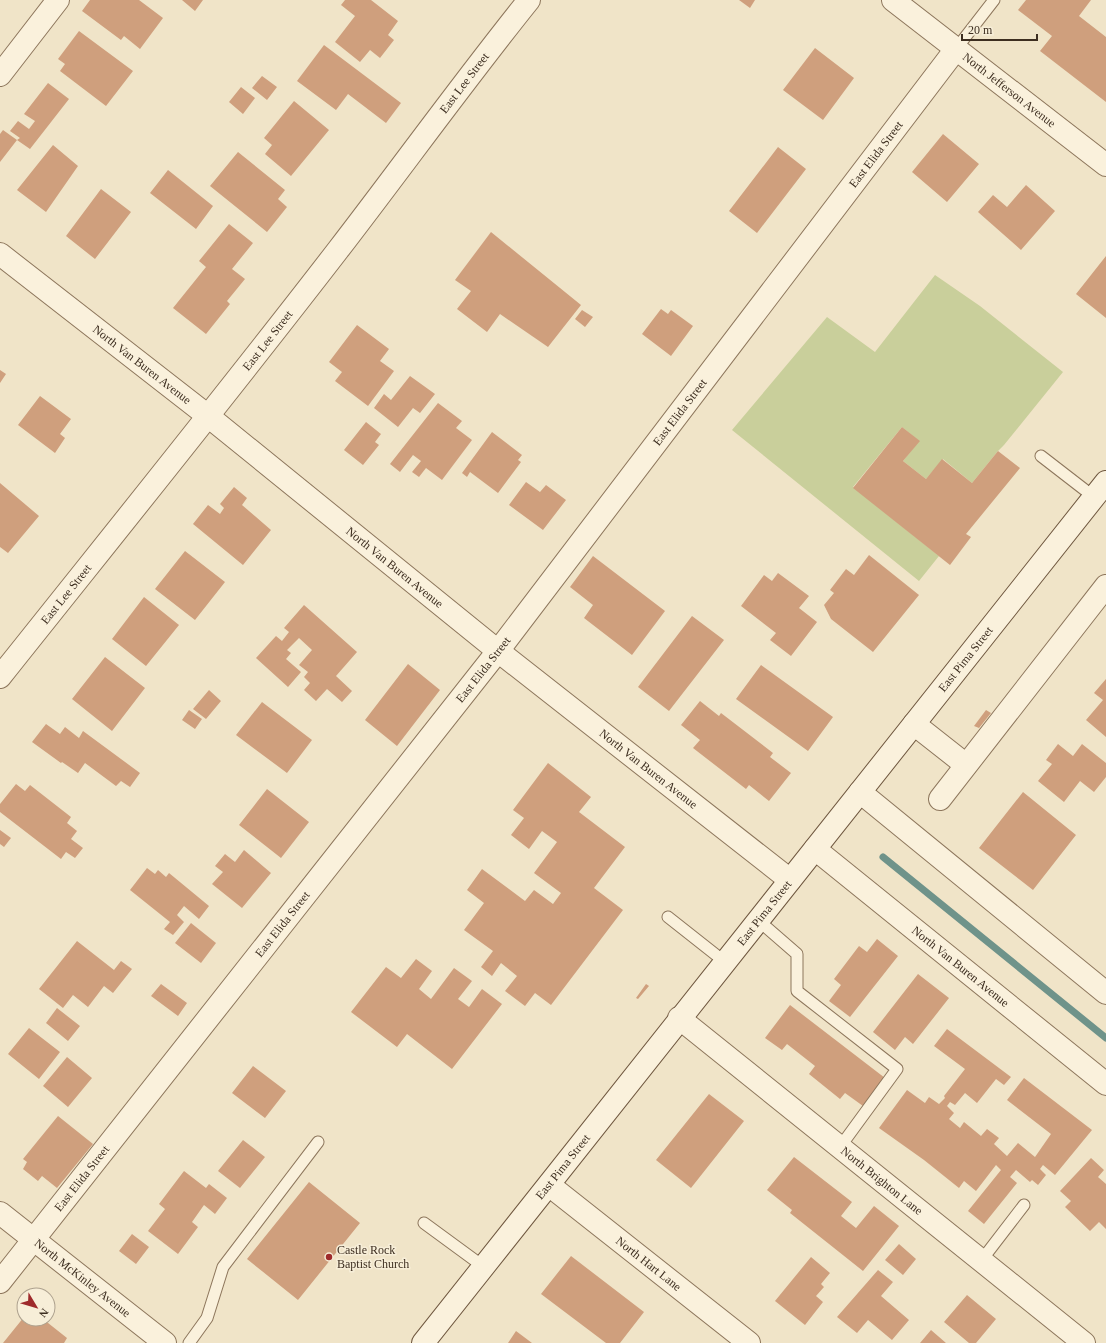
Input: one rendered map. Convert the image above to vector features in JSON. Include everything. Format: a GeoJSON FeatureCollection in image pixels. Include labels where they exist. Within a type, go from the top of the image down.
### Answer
{"type":"FeatureCollection","features":[{"type":"Feature","properties":{"kind":"street"},"geometry":{"type":"LineString","coordinates":[[0,75],[58,0]]}},
{"type":"Feature","properties":{"kind":"street","name":"East Lee Street"},"geometry":{"type":"LineString","coordinates":[[0,677],[338,250],[486,54],[529,0]]}},
{"type":"Feature","properties":{"kind":"street","name":"North Jefferson Avenue"},"geometry":{"type":"LineString","coordinates":[[893,0],[1106,166]]}},
{"type":"Feature","properties":{"kind":"street","name":"East Elida Street"},"geometry":{"type":"LineString","coordinates":[[0,1282],[498,651],[956,49]]}},
{"type":"Feature","properties":{"kind":"street","name":"North Van Buren Avenue"},"geometry":{"type":"LineString","coordinates":[[0,254],[208,416],[498,651],[790,880]]}},
{"type":"Feature","properties":{"kind":"street","name":"East Pima Street"},"geometry":{"type":"LineString","coordinates":[[423,1343],[1100,490]]}},
{"type":"Feature","properties":{"kind":"street"},"geometry":{"type":"LineString","coordinates":[[940,799],[1106,586]]}},
{"type":"Feature","properties":{"kind":"street"},"geometry":{"type":"LineString","coordinates":[[914,724],[966,765]]}},
{"type":"Feature","properties":{"kind":"street"},"geometry":{"type":"LineString","coordinates":[[860,792],[1106,993]]}},
{"type":"Feature","properties":{"kind":"street","name":"North Van Buren Avenue"},"geometry":{"type":"LineString","coordinates":[[815,849],[1106,1084]]}},
{"type":"Feature","properties":{"kind":"street","name":"North Brighton Lane"},"geometry":{"type":"LineString","coordinates":[[680,1018],[1084,1343]]}},
{"type":"Feature","properties":{"kind":"street","name":"North Hart Lane"},"geometry":{"type":"LineString","coordinates":[[549,1186],[749,1343]]}},
{"type":"Feature","properties":{"kind":"street","name":"North McKinley Avenue"},"geometry":{"type":"LineString","coordinates":[[0,1213],[165,1343]]}},
{"type":"Feature","properties":{"kind":"lane"},"geometry":{"type":"LineString","coordinates":[[956,49],[994,0]]}},
{"type":"Feature","properties":{"kind":"lane"},"geometry":{"type":"LineString","coordinates":[[1040,456],[1100,490]]}},
{"type":"Feature","properties":{"kind":"lane"},"geometry":{"type":"LineString","coordinates":[[668,917],[725,962]]}},
{"type":"Feature","properties":{"kind":"lane"},"geometry":{"type":"LineString","coordinates":[[758,921],[797,954],[796,991],[897,1069],[840,1147]]}},
{"type":"Feature","properties":{"kind":"lane"},"geometry":{"type":"LineString","coordinates":[[189,1343],[207,1318],[223,1267],[318,1142]]}},
{"type":"Feature","properties":{"kind":"lane"},"geometry":{"type":"LineString","coordinates":[[981,1261],[1024,1205]]}},
{"type":"Feature","properties":{"kind":"lane"},"geometry":{"type":"LineString","coordinates":[[424,1222],[484,1267]]}},
{"type":"Feature","properties":{"kind":"green space"},"geometry":{"type":"Polygon","coordinates":[[[935,275],[980,306],[1063,372],[972,483],[943,459],[926,479],[903,461],[919,441],[902,427],[853,487],[939,556],[919,581],[732,430],[827,317],[875,352],[935,275]]]}},
{"type":"Feature","properties":{"kind":"building"},"geometry":{"type":"Polygon","coordinates":[[[90,0],[139,0],[163,18],[140,49],[124,36],[121,40],[82,11],[90,0]]]}},
{"type":"Feature","properties":{"kind":"building"},"geometry":{"type":"Polygon","coordinates":[[[182,0],[203,0],[195,11],[182,0]]]}},
{"type":"Feature","properties":{"kind":"building"},"geometry":{"type":"Polygon","coordinates":[[[345,0],[371,0],[398,21],[388,35],[394,40],[380,58],[370,50],[360,62],[335,42],[355,16],[341,5],[345,0]]]}},
{"type":"Feature","properties":{"kind":"building"},"geometry":{"type":"Polygon","coordinates":[[[739,0],[755,0],[750,8],[739,0]]]}},
{"type":"Feature","properties":{"kind":"building"},"geometry":{"type":"Polygon","coordinates":[[[1026,0],[1091,0],[1079,16],[1106,37],[1106,102],[1040,51],[1052,36],[1018,10],[1026,0]]]}},
{"type":"Feature","properties":{"kind":"building"},"geometry":{"type":"Polygon","coordinates":[[[79,31],[133,71],[106,106],[60,71],[65,64],[58,59],[79,31]]]}},
{"type":"Feature","properties":{"kind":"building"},"geometry":{"type":"Polygon","coordinates":[[[324,45],[401,103],[386,123],[348,94],[336,110],[297,81],[324,45]]]}},
{"type":"Feature","properties":{"kind":"building"},"geometry":{"type":"Polygon","coordinates":[[[815,48],[854,78],[823,120],[783,90],[815,48]]]}},
{"type":"Feature","properties":{"kind":"building"},"geometry":{"type":"Polygon","coordinates":[[[262,76],[277,87],[267,100],[252,88],[262,76]]]}},
{"type":"Feature","properties":{"kind":"building"},"geometry":{"type":"Polygon","coordinates":[[[48,83],[69,99],[30,149],[17,140],[20,138],[10,131],[18,121],[29,129],[35,121],[24,114],[48,83]]]}},
{"type":"Feature","properties":{"kind":"building"},"geometry":{"type":"Polygon","coordinates":[[[241,87],[255,98],[243,114],[229,102],[241,87]]]}},
{"type":"Feature","properties":{"kind":"building"},"geometry":{"type":"Polygon","coordinates":[[[294,101],[329,130],[291,176],[265,154],[272,145],[264,138],[294,101]]]}},
{"type":"Feature","properties":{"kind":"building"},"geometry":{"type":"Polygon","coordinates":[[[3,130],[17,140],[0,162],[0,134],[3,130]]]}},
{"type":"Feature","properties":{"kind":"building"},"geometry":{"type":"Polygon","coordinates":[[[943,134],[979,164],[947,202],[912,172],[943,134]]]}},
{"type":"Feature","properties":{"kind":"building"},"geometry":{"type":"Polygon","coordinates":[[[53,145],[78,166],[46,212],[17,190],[53,145]]]}},
{"type":"Feature","properties":{"kind":"building"},"geometry":{"type":"Polygon","coordinates":[[[778,147],[806,169],[757,233],[729,211],[778,147]]]}},
{"type":"Feature","properties":{"kind":"building"},"geometry":{"type":"Polygon","coordinates":[[[238,152],[285,190],[278,199],[287,207],[267,232],[210,186],[238,152]]]}},
{"type":"Feature","properties":{"kind":"building"},"geometry":{"type":"Polygon","coordinates":[[[168,170],[213,206],[196,229],[150,193],[168,170]]]}},
{"type":"Feature","properties":{"kind":"building"},"geometry":{"type":"Polygon","coordinates":[[[1026,185],[1055,211],[1021,250],[978,212],[993,195],[1007,207],[1026,185]]]}},
{"type":"Feature","properties":{"kind":"building"},"geometry":{"type":"Polygon","coordinates":[[[101,189],[131,212],[95,259],[66,236],[101,189]]]}},
{"type":"Feature","properties":{"kind":"building"},"geometry":{"type":"Polygon","coordinates":[[[229,224],[253,243],[232,269],[245,279],[227,301],[230,304],[206,334],[173,308],[206,267],[199,261],[229,224]]]}},
{"type":"Feature","properties":{"kind":"building"},"geometry":{"type":"Polygon","coordinates":[[[491,232],[581,305],[548,347],[500,314],[487,332],[457,309],[471,291],[455,280],[491,232]]]}},
{"type":"Feature","properties":{"kind":"building"},"geometry":{"type":"Polygon","coordinates":[[[1106,256],[1106,318],[1076,294],[1106,256]]]}},
{"type":"Feature","properties":{"kind":"building"},"geometry":{"type":"Polygon","coordinates":[[[661,309],[668,314],[671,310],[693,326],[671,356],[642,334],[661,309]]]}},
{"type":"Feature","properties":{"kind":"building"},"geometry":{"type":"Polygon","coordinates":[[[582,310],[593,317],[585,327],[575,319],[582,310]]]}},
{"type":"Feature","properties":{"kind":"building"},"geometry":{"type":"Polygon","coordinates":[[[357,325],[389,349],[380,361],[394,371],[368,406],[335,381],[342,372],[329,362],[357,325]]]}},
{"type":"Feature","properties":{"kind":"building"},"geometry":{"type":"Polygon","coordinates":[[[0,370],[6,374],[0,383],[0,370]]]}},
{"type":"Feature","properties":{"kind":"building"},"geometry":{"type":"Polygon","coordinates":[[[410,376],[435,394],[420,413],[413,408],[398,427],[374,408],[384,394],[391,400],[410,376]]]}},
{"type":"Feature","properties":{"kind":"building"},"geometry":{"type":"Polygon","coordinates":[[[40,396],[71,419],[60,434],[65,438],[55,453],[18,425],[40,396]]]}},
{"type":"Feature","properties":{"kind":"building"},"geometry":{"type":"Polygon","coordinates":[[[438,403],[462,421],[456,428],[472,440],[442,480],[426,468],[419,477],[412,472],[421,461],[413,455],[400,472],[390,464],[438,403]]]}},
{"type":"Feature","properties":{"kind":"building"},"geometry":{"type":"Polygon","coordinates":[[[366,422],[381,434],[375,442],[379,445],[363,465],[344,450],[366,422]]]}},
{"type":"Feature","properties":{"kind":"building"},"geometry":{"type":"Polygon","coordinates":[[[902,427],[920,441],[903,461],[926,479],[942,459],[972,483],[998,451],[1020,468],[966,534],[971,537],[950,565],[853,488],[902,427]]]}},
{"type":"Feature","properties":{"kind":"building"},"geometry":{"type":"Polygon","coordinates":[[[492,432],[522,455],[518,460],[521,462],[498,493],[470,472],[467,477],[462,473],[492,432]]]}},
{"type":"Feature","properties":{"kind":"building"},"geometry":{"type":"Polygon","coordinates":[[[526,482],[540,492],[546,485],[566,500],[543,530],[509,505],[526,482]]]}},
{"type":"Feature","properties":{"kind":"building"},"geometry":{"type":"Polygon","coordinates":[[[0,483],[39,516],[8,553],[0,547],[0,483]]]}},
{"type":"Feature","properties":{"kind":"building"},"geometry":{"type":"Polygon","coordinates":[[[234,487],[247,498],[242,505],[271,530],[243,565],[193,524],[208,505],[220,514],[224,508],[220,504],[234,487]]]}},
{"type":"Feature","properties":{"kind":"building"},"geometry":{"type":"Polygon","coordinates":[[[185,551],[225,582],[195,620],[155,589],[185,551]]]}},
{"type":"Feature","properties":{"kind":"building"},"geometry":{"type":"Polygon","coordinates":[[[869,555],[919,595],[873,652],[831,619],[824,605],[834,593],[830,590],[846,569],[854,575],[869,555]]]}},
{"type":"Feature","properties":{"kind":"building"},"geometry":{"type":"Polygon","coordinates":[[[593,556],[665,611],[632,655],[584,618],[593,605],[570,587],[593,556]]]}},
{"type":"Feature","properties":{"kind":"building"},"geometry":{"type":"Polygon","coordinates":[[[778,573],[809,596],[799,608],[817,622],[791,656],[770,640],[776,633],[741,606],[764,575],[772,581],[778,573]]]}},
{"type":"Feature","properties":{"kind":"building"},"geometry":{"type":"Polygon","coordinates":[[[144,597],[179,625],[146,666],[112,639],[144,597]]]}},
{"type":"Feature","properties":{"kind":"building"},"geometry":{"type":"Polygon","coordinates":[[[304,605],[357,652],[336,676],[352,691],[342,702],[327,689],[316,701],[304,690],[310,683],[304,677],[308,672],[299,665],[312,650],[299,638],[287,650],[291,653],[286,659],[301,672],[288,687],[256,658],[276,636],[282,641],[289,632],[284,628],[304,605]]]}},
{"type":"Feature","properties":{"kind":"building"},"geometry":{"type":"Polygon","coordinates":[[[692,616],[724,640],[669,711],[638,687],[692,616]]]}},
{"type":"Feature","properties":{"kind":"building"},"geometry":{"type":"Polygon","coordinates":[[[105,657],[145,688],[112,731],[72,699],[105,657]]]}},
{"type":"Feature","properties":{"kind":"building"},"geometry":{"type":"Polygon","coordinates":[[[408,664],[440,690],[397,746],[365,720],[408,664]]]}},
{"type":"Feature","properties":{"kind":"building"},"geometry":{"type":"Polygon","coordinates":[[[761,665],[833,717],[808,751],[736,699],[761,665]]]}},
{"type":"Feature","properties":{"kind":"building"},"geometry":{"type":"Polygon","coordinates":[[[1106,679],[1106,737],[1086,720],[1103,700],[1094,693],[1106,679]]]}},
{"type":"Feature","properties":{"kind":"building"},"geometry":{"type":"Polygon","coordinates":[[[209,690],[221,701],[206,719],[193,709],[209,690]]]}},
{"type":"Feature","properties":{"kind":"building"},"geometry":{"type":"Polygon","coordinates":[[[700,701],[719,716],[721,713],[773,753],[770,757],[791,773],[769,801],[749,785],[746,789],[693,748],[700,740],[681,725],[700,701]]]}},
{"type":"Feature","properties":{"kind":"building"},"geometry":{"type":"Polygon","coordinates":[[[262,702],[312,740],[287,773],[236,735],[262,702]]]}},
{"type":"Feature","properties":{"kind":"building"},"geometry":{"type":"Polygon","coordinates":[[[189,710],[202,719],[195,729],[182,720],[189,710]]]}},
{"type":"Feature","properties":{"kind":"building"},"geometry":{"type":"Polygon","coordinates":[[[986,710],[991,713],[979,728],[974,726],[986,710]]]}},
{"type":"Feature","properties":{"kind":"building"},"geometry":{"type":"Polygon","coordinates":[[[46,724],[60,734],[65,727],[79,738],[83,731],[140,773],[130,787],[121,781],[116,786],[85,763],[78,773],[62,762],[61,763],[32,742],[46,724]]]}},
{"type":"Feature","properties":{"kind":"building"},"geometry":{"type":"Polygon","coordinates":[[[1058,744],[1073,756],[1082,744],[1106,763],[1106,777],[1094,792],[1080,781],[1064,802],[1038,781],[1052,764],[1046,760],[1058,744]]]}},
{"type":"Feature","properties":{"kind":"building"},"geometry":{"type":"Polygon","coordinates":[[[548,763],[591,797],[579,812],[625,847],[594,888],[623,910],[551,1005],[535,993],[525,1006],[505,991],[517,976],[501,963],[492,976],[481,967],[493,951],[464,930],[484,903],[467,890],[482,869],[525,901],[534,890],[553,904],[561,893],[534,873],[557,842],[542,831],[529,849],[511,835],[524,818],[513,810],[548,763]]]}},
{"type":"Feature","properties":{"kind":"building"},"geometry":{"type":"Polygon","coordinates":[[[16,784],[25,791],[30,785],[71,817],[67,823],[77,831],[71,839],[83,848],[75,858],[66,852],[61,859],[0,812],[0,804],[16,784]]]}},
{"type":"Feature","properties":{"kind":"building"},"geometry":{"type":"Polygon","coordinates":[[[267,789],[309,822],[281,858],[239,825],[267,789]]]}},
{"type":"Feature","properties":{"kind":"building"},"geometry":{"type":"Polygon","coordinates":[[[1023,792],[1076,835],[1033,890],[979,848],[1023,792]]]}},
{"type":"Feature","properties":{"kind":"building"},"geometry":{"type":"Polygon","coordinates":[[[0,830],[11,838],[4,847],[0,844],[0,830]]]}},
{"type":"Feature","properties":{"kind":"building"},"geometry":{"type":"Polygon","coordinates":[[[244,850],[271,873],[242,908],[212,884],[223,872],[215,866],[225,854],[235,862],[244,850]]]}},
{"type":"Feature","properties":{"kind":"building"},"geometry":{"type":"Polygon","coordinates":[[[147,868],[155,874],[158,870],[166,877],[169,873],[209,906],[199,919],[184,906],[177,915],[184,922],[173,935],[164,929],[170,922],[130,890],[147,868]]]}},
{"type":"Feature","properties":{"kind":"building"},"geometry":{"type":"Polygon","coordinates":[[[191,923],[216,943],[201,963],[175,943],[191,923]]]}},
{"type":"Feature","properties":{"kind":"building"},"geometry":{"type":"Polygon","coordinates":[[[877,939],[898,956],[850,1017],[829,1001],[841,985],[834,979],[859,946],[867,952],[877,939]]]}},
{"type":"Feature","properties":{"kind":"building"},"geometry":{"type":"Polygon","coordinates":[[[77,941],[114,970],[121,961],[132,969],[113,993],[104,986],[88,1007],[73,995],[63,1008],[39,989],[77,941]]]}},
{"type":"Feature","properties":{"kind":"building"},"geometry":{"type":"Polygon","coordinates":[[[416,959],[432,971],[419,989],[431,999],[454,968],[472,981],[458,999],[469,1007],[482,989],[502,1004],[452,1069],[407,1034],[397,1047],[351,1012],[386,967],[401,978],[416,959]]]}},
{"type":"Feature","properties":{"kind":"building"},"geometry":{"type":"Polygon","coordinates":[[[918,974],[949,998],[913,1044],[905,1037],[895,1050],[873,1032],[918,974]]]}},
{"type":"Feature","properties":{"kind":"building"},"geometry":{"type":"Polygon","coordinates":[[[161,984],[187,1003],[178,1016],[151,996],[161,984]]]}},
{"type":"Feature","properties":{"kind":"building"},"geometry":{"type":"Polygon","coordinates":[[[646,984],[649,986],[638,999],[636,998],[646,984]]]}},
{"type":"Feature","properties":{"kind":"building"},"geometry":{"type":"Polygon","coordinates":[[[790,1005],[885,1078],[863,1106],[845,1093],[840,1099],[809,1074],[815,1066],[787,1044],[782,1050],[765,1038],[790,1005]]]}},
{"type":"Feature","properties":{"kind":"building"},"geometry":{"type":"Polygon","coordinates":[[[57,1008],[80,1026],[68,1041],[46,1023],[57,1008]]]}},
{"type":"Feature","properties":{"kind":"building"},"geometry":{"type":"Polygon","coordinates":[[[29,1028],[60,1052],[39,1079],[8,1054],[29,1028]]]}},
{"type":"Feature","properties":{"kind":"building"},"geometry":{"type":"Polygon","coordinates":[[[947,1029],[1011,1077],[1004,1085],[996,1079],[977,1103],[965,1093],[955,1105],[950,1102],[947,1106],[954,1113],[949,1119],[960,1128],[964,1122],[981,1136],[987,1129],[999,1138],[994,1144],[1007,1156],[1018,1143],[1035,1157],[1051,1134],[1007,1100],[1024,1078],[1092,1130],[1055,1175],[1043,1165],[1040,1169],[1046,1175],[1038,1185],[1032,1180],[1030,1182],[1016,1170],[1010,1177],[1017,1183],[984,1224],[968,1211],[1001,1170],[996,1165],[976,1191],[964,1181],[959,1188],[924,1160],[879,1128],[907,1090],[925,1103],[929,1097],[939,1104],[945,1098],[944,1096],[965,1069],[934,1046],[947,1029]]]}},
{"type":"Feature","properties":{"kind":"building"},"geometry":{"type":"Polygon","coordinates":[[[67,1057],[92,1078],[68,1107],[43,1086],[67,1057]]]}},
{"type":"Feature","properties":{"kind":"building"},"geometry":{"type":"Polygon","coordinates":[[[253,1066],[286,1091],[265,1118],[232,1093],[253,1066]]]}},
{"type":"Feature","properties":{"kind":"building"},"geometry":{"type":"Polygon","coordinates":[[[709,1094],[744,1121],[691,1188],[656,1160],[709,1094]]]}},
{"type":"Feature","properties":{"kind":"building"},"geometry":{"type":"Polygon","coordinates":[[[58,1116],[93,1144],[57,1188],[42,1176],[38,1181],[23,1169],[27,1162],[23,1159],[58,1116]]]}},
{"type":"Feature","properties":{"kind":"building"},"geometry":{"type":"Polygon","coordinates":[[[243,1140],[265,1157],[240,1188],[218,1171],[243,1140]]]}},
{"type":"Feature","properties":{"kind":"building"},"geometry":{"type":"Polygon","coordinates":[[[794,1157],[852,1202],[841,1216],[856,1228],[874,1206],[899,1226],[863,1271],[790,1213],[792,1210],[767,1190],[794,1157]]]}},
{"type":"Feature","properties":{"kind":"building"},"geometry":{"type":"Polygon","coordinates":[[[1091,1158],[1104,1170],[1098,1177],[1106,1184],[1106,1229],[1099,1222],[1090,1231],[1065,1207],[1071,1201],[1060,1191],[1091,1158]]]}},
{"type":"Feature","properties":{"kind":"building"},"geometry":{"type":"Polygon","coordinates":[[[184,1171],[206,1188],[209,1184],[227,1198],[215,1214],[204,1205],[192,1222],[198,1227],[178,1254],[148,1231],[165,1209],[159,1204],[184,1171]]]}},
{"type":"Feature","properties":{"kind":"building"},"geometry":{"type":"Polygon","coordinates":[[[309,1182],[360,1223],[298,1300],[247,1259],[309,1182]]]}},
{"type":"Feature","properties":{"kind":"building"},"geometry":{"type":"Polygon","coordinates":[[[132,1234],[149,1247],[136,1264],[119,1251],[132,1234]]]}},
{"type":"Feature","properties":{"kind":"building"},"geometry":{"type":"Polygon","coordinates":[[[899,1244],[916,1259],[903,1275],[885,1260],[899,1244]]]}},
{"type":"Feature","properties":{"kind":"building"},"geometry":{"type":"Polygon","coordinates":[[[571,1256],[644,1312],[620,1343],[606,1343],[541,1294],[571,1256]]]}},
{"type":"Feature","properties":{"kind":"building"},"geometry":{"type":"Polygon","coordinates":[[[811,1257],[830,1273],[821,1284],[824,1287],[816,1296],[823,1302],[805,1325],[775,1301],[811,1257]]]}},
{"type":"Feature","properties":{"kind":"building"},"geometry":{"type":"Polygon","coordinates":[[[878,1270],[893,1282],[881,1296],[909,1320],[892,1340],[868,1320],[857,1333],[837,1317],[878,1270]]]}},
{"type":"Feature","properties":{"kind":"building"},"geometry":{"type":"Polygon","coordinates":[[[967,1295],[996,1319],[976,1343],[969,1343],[944,1322],[967,1295]]]}},
{"type":"Feature","properties":{"kind":"building"},"geometry":{"type":"Polygon","coordinates":[[[16,1327],[53,1327],[67,1338],[64,1343],[3,1343],[16,1327]]]}},
{"type":"Feature","properties":{"kind":"building"},"geometry":{"type":"Polygon","coordinates":[[[931,1330],[946,1343],[920,1343],[931,1330]]]}},
{"type":"Feature","properties":{"kind":"building"},"geometry":{"type":"Polygon","coordinates":[[[516,1331],[532,1343],[508,1343],[516,1331]]]}},
{"type":"Feature","properties":{"kind":"waterway"},"geometry":{"type":"LineString","coordinates":[[883,857],[1106,1038]]}},
{"type":"Feature","properties":{"kind":"place","name":"Castle Rock Baptist Church"},"geometry":{"type":"Point","coordinates":[329,1257]}}]}
